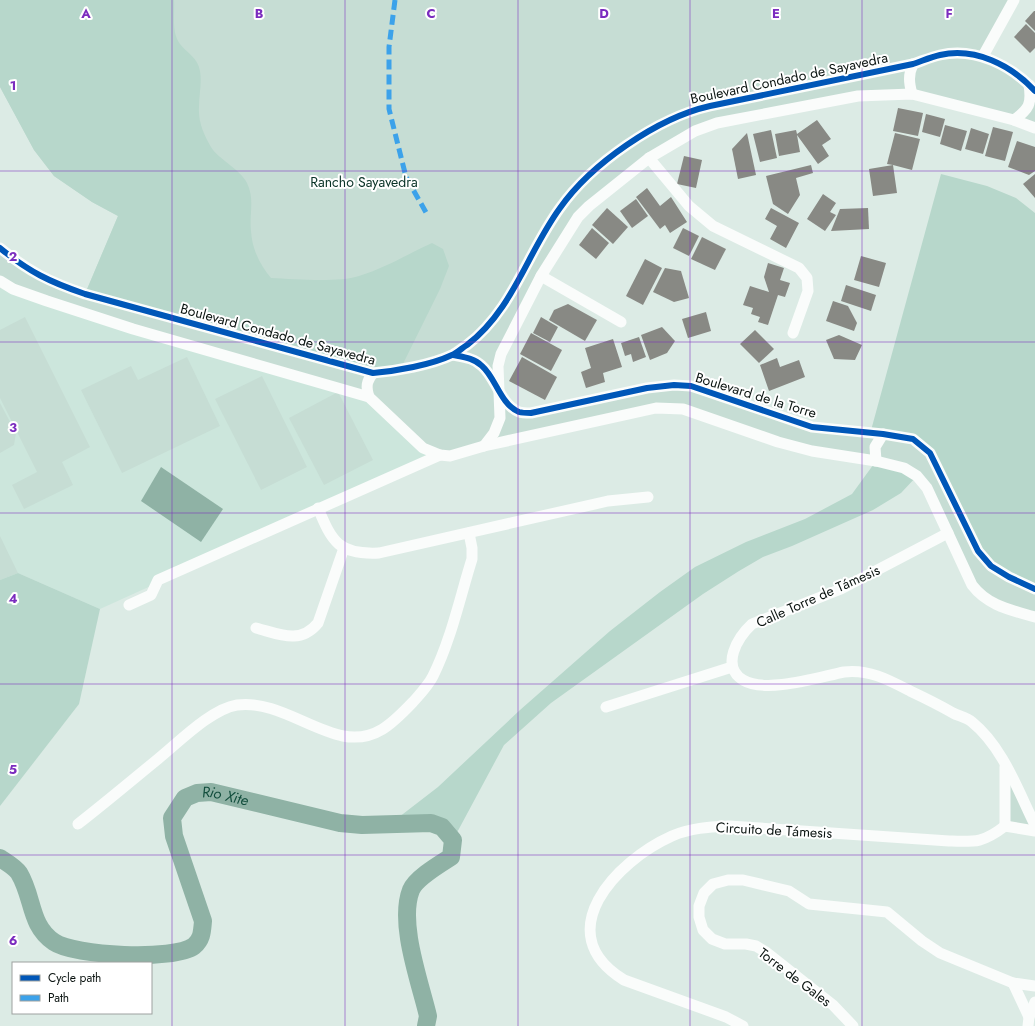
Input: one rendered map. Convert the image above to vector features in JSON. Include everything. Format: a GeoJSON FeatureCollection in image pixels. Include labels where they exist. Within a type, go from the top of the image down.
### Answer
{"type":"FeatureCollection","features":[{"type":"Feature","properties":{"kind":"street"},"geometry":{"type":"LineString","coordinates":[[983,56],[1014,0]]}},
{"type":"Feature","properties":{"kind":"street","name":"Boulevard Condado de Sayavedra"},"geometry":{"type":"LineString","coordinates":[[0,248],[23,267],[48,281],[85,294],[373,373],[400,370],[453,355],[479,336],[507,301],[560,207],[578,188],[622,149],[655,128],[696,109],[913,64],[941,55],[961,53],[983,56],[1014,73],[1032,88]]}},
{"type":"Feature","properties":{"kind":"street"},"geometry":{"type":"LineString","coordinates":[[912,94],[909,83],[909,72],[913,64]]}},
{"type":"Feature","properties":{"kind":"street"},"geometry":{"type":"LineString","coordinates":[[1014,120],[1025,112],[1031,99],[1032,88]]}},
{"type":"Feature","properties":{"kind":"street","name":"Boulevard Condado de Sayavedra"},"geometry":{"type":"LineString","coordinates":[[499,392],[498,366],[501,354],[541,276],[578,217],[589,206],[649,158],[694,131],[717,123],[858,96],[912,94],[1014,120],[1035,128]]}},
{"type":"Feature","properties":{"kind":"street"},"geometry":{"type":"LineString","coordinates":[[649,158],[689,206],[712,226],[799,268],[807,278],[808,291],[793,333]]}},
{"type":"Feature","properties":{"kind":"street"},"geometry":{"type":"LineString","coordinates":[[541,276],[621,322]]}},
{"type":"Feature","properties":{"kind":"street"},"geometry":{"type":"LineString","coordinates":[[0,281],[13,288],[47,301],[118,324],[370,397]]}},
{"type":"Feature","properties":{"kind":"street"},"geometry":{"type":"LineString","coordinates":[[453,355],[471,359],[482,365],[499,392],[500,418],[494,433],[484,446]]}},
{"type":"Feature","properties":{"kind":"street"},"geometry":{"type":"LineString","coordinates":[[373,373],[367,380],[366,389],[370,397],[423,448],[440,455],[450,456],[484,446],[656,408],[683,409],[778,442],[812,451],[876,461],[904,468],[917,476],[927,488],[972,585],[980,595],[993,604],[1035,617]]}},
{"type":"Feature","properties":{"kind":"street","name":"Boulevard de la Torre"},"geometry":{"type":"LineString","coordinates":[[499,392],[518,412],[531,413],[646,388],[674,385],[691,386],[812,427],[883,434],[913,439],[923,445],[930,452],[978,551],[990,566],[1009,577],[1035,588]]}},
{"type":"Feature","properties":{"kind":"street"},"geometry":{"type":"LineString","coordinates":[[876,461],[875,447],[883,434]]}},
{"type":"Feature","properties":{"kind":"street"},"geometry":{"type":"LineString","coordinates":[[129,605],[151,595],[158,580],[440,455]]}},
{"type":"Feature","properties":{"kind":"street"},"geometry":{"type":"LineString","coordinates":[[318,508],[334,539],[344,548],[361,554],[379,553],[608,501],[648,497]]}},
{"type":"Feature","properties":{"kind":"street"},"geometry":{"type":"LineString","coordinates":[[78,824],[200,725],[221,710],[236,705],[251,705],[270,708],[343,736],[361,736],[377,733],[392,724],[424,690],[440,662],[472,559],[472,548],[469,533]]}},
{"type":"Feature","properties":{"kind":"street","name":"Calle Torre de Támesis"},"geometry":{"type":"LineString","coordinates":[[732,667],[736,644],[742,633],[752,624],[841,589],[948,533]]}},
{"type":"Feature","properties":{"kind":"street"},"geometry":{"type":"LineString","coordinates":[[256,628],[291,636],[301,636],[311,631],[318,623],[344,548]]}},
{"type":"Feature","properties":{"kind":"street"},"geometry":{"type":"LineString","coordinates":[[606,706],[732,667],[738,676],[745,681],[760,685],[775,685],[847,672],[865,672],[882,677],[972,722],[989,740],[1005,763],[1035,825]]}},
{"type":"Feature","properties":{"kind":"street"},"geometry":{"type":"LineString","coordinates":[[1005,763],[1005,826],[1035,831]]}},
{"type":"Feature","properties":{"kind":"street","name":"Circuito de Támesis"},"geometry":{"type":"LineString","coordinates":[[743,1026],[726,1017],[624,980],[609,971],[596,956],[590,938],[591,918],[600,895],[632,861],[650,847],[674,835],[699,828],[729,826],[977,842],[991,837],[1005,826]]}},
{"type":"Feature","properties":{"kind":"street","name":"Torre de Gales"},"geometry":{"type":"LineString","coordinates":[[853,1026],[833,1005],[766,952],[756,946],[725,944],[712,938],[703,930],[699,918],[699,906],[704,893],[713,884],[728,880],[743,880],[789,891],[809,904],[887,912],[922,941],[940,953],[1013,983],[1035,986]]}},
{"type":"Feature","properties":{"kind":"street"},"geometry":{"type":"LineString","coordinates":[[1013,983],[1028,1022]]}},
{"type":"Feature","properties":{"kind":"street"},"geometry":{"type":"LineString","coordinates":[[1028,1022],[1035,1002]]}},
{"type":"Feature","properties":{"kind":"shaded area"},"geometry":{"type":"Polygon","coordinates":[[[0,0],[174,0],[175,34],[180,44],[195,59],[199,66],[201,80],[199,118],[202,128],[214,151],[240,173],[247,183],[251,195],[251,225],[253,244],[263,268],[271,278],[316,280],[350,278],[378,269],[432,243],[443,249],[449,266],[440,289],[400,370],[389,372],[85,294],[118,216],[92,202],[54,176],[34,150],[0,87],[0,0]]]}},
{"type":"Feature","properties":{"kind":"shaded area"},"geometry":{"type":"Polygon","coordinates":[[[941,174],[987,186],[1016,198],[1035,213],[1035,589],[991,566],[923,445],[870,434],[941,174]]]}},
{"type":"Feature","properties":{"kind":"shaded area"},"geometry":{"type":"Polygon","coordinates":[[[0,281],[369,397],[439,455],[100,609],[18,573],[0,580],[0,281]]]}},
{"type":"Feature","properties":{"kind":"shaded area"},"geometry":{"type":"Polygon","coordinates":[[[876,461],[917,476],[901,493],[873,510],[792,546],[763,557],[739,571],[703,594],[551,703],[504,745],[453,840],[442,827],[431,823],[390,824],[438,787],[520,710],[610,631],[660,592],[695,567],[746,542],[805,519],[852,494],[876,461]]]}},
{"type":"Feature","properties":{"kind":"shaded area"},"geometry":{"type":"Polygon","coordinates":[[[161,467],[223,509],[201,542],[141,501],[161,467]]]}},
{"type":"Feature","properties":{"kind":"shaded area"},"geometry":{"type":"Polygon","coordinates":[[[18,573],[100,609],[79,704],[0,806],[0,580],[18,573]]]}},
{"type":"Feature","properties":{"kind":"green space","name":"Rancho Sayavedra"},"geometry":{"type":"Polygon","coordinates":[[[0,0],[1014,0],[983,56],[1035,91],[1035,128],[1014,120],[886,94],[694,131],[589,205],[501,354],[498,391],[518,413],[674,385],[812,427],[913,439],[1035,589],[1035,617],[980,595],[917,476],[812,451],[706,416],[656,408],[462,452],[431,452],[369,397],[133,329],[0,281],[0,248],[85,294],[118,216],[92,202],[54,176],[34,150],[0,87],[0,0]]]}},
{"type":"Feature","properties":{"kind":"green space"},"geometry":{"type":"Polygon","coordinates":[[[25,317],[90,447],[62,462],[73,485],[24,509],[12,485],[37,472],[0,398],[0,330],[25,317]]]}},
{"type":"Feature","properties":{"kind":"green space"},"geometry":{"type":"Polygon","coordinates":[[[187,357],[220,426],[122,473],[81,390],[131,366],[138,380],[187,357]]]}},
{"type":"Feature","properties":{"kind":"green space"},"geometry":{"type":"Polygon","coordinates":[[[262,376],[307,467],[261,490],[215,399],[262,376]]]}},
{"type":"Feature","properties":{"kind":"green space"},"geometry":{"type":"Polygon","coordinates":[[[338,392],[373,460],[324,485],[289,418],[338,392]]]}},
{"type":"Feature","properties":{"kind":"green space"},"geometry":{"type":"Polygon","coordinates":[[[0,403],[16,433],[14,445],[0,453],[0,403]]]}},
{"type":"Feature","properties":{"kind":"green space"},"geometry":{"type":"Polygon","coordinates":[[[0,536],[18,573],[0,580],[0,536]]]}},
{"type":"Feature","properties":{"kind":"green space"},"geometry":{"type":"Polygon","coordinates":[[[1005,764],[1035,825],[1005,826],[1005,764]]]}},
{"type":"Feature","properties":{"kind":"building"},"geometry":{"type":"Polygon","coordinates":[[[1035,11],[1035,31],[1025,21],[1035,11]]]}},
{"type":"Feature","properties":{"kind":"building"},"geometry":{"type":"Polygon","coordinates":[[[1026,24],[1035,33],[1035,48],[1030,53],[1014,37],[1026,24]]]}},
{"type":"Feature","properties":{"kind":"building"},"geometry":{"type":"Polygon","coordinates":[[[898,108],[923,113],[918,136],[893,131],[898,108]]]}},
{"type":"Feature","properties":{"kind":"building"},"geometry":{"type":"Polygon","coordinates":[[[926,114],[945,119],[940,137],[922,132],[926,114]]]}},
{"type":"Feature","properties":{"kind":"building"},"geometry":{"type":"Polygon","coordinates":[[[817,120],[831,139],[822,145],[829,156],[818,164],[797,135],[800,152],[779,156],[775,134],[796,130],[797,134],[817,120]]]}},
{"type":"Feature","properties":{"kind":"building"},"geometry":{"type":"Polygon","coordinates":[[[945,125],[967,131],[961,151],[940,144],[945,125]]]}},
{"type":"Feature","properties":{"kind":"building"},"geometry":{"type":"Polygon","coordinates":[[[993,127],[1013,132],[1005,161],[985,156],[993,127]]]}},
{"type":"Feature","properties":{"kind":"building"},"geometry":{"type":"Polygon","coordinates":[[[971,128],[989,134],[983,154],[965,149],[971,128]]]}},
{"type":"Feature","properties":{"kind":"building"},"geometry":{"type":"Polygon","coordinates":[[[771,130],[777,158],[760,162],[753,134],[771,130]]]}},
{"type":"Feature","properties":{"kind":"building"},"geometry":{"type":"Polygon","coordinates":[[[747,133],[756,175],[738,179],[732,149],[747,133]]]}},
{"type":"Feature","properties":{"kind":"building"},"geometry":{"type":"Polygon","coordinates":[[[895,133],[920,139],[912,170],[887,164],[895,133]]]}},
{"type":"Feature","properties":{"kind":"building"},"geometry":{"type":"Polygon","coordinates":[[[1017,141],[1035,147],[1035,171],[1029,175],[1008,167],[1017,141]]]}},
{"type":"Feature","properties":{"kind":"building"},"geometry":{"type":"Polygon","coordinates":[[[684,156],[702,160],[696,188],[677,184],[684,156]]]}},
{"type":"Feature","properties":{"kind":"building"},"geometry":{"type":"Polygon","coordinates":[[[811,165],[813,173],[796,178],[800,195],[788,214],[773,204],[766,176],[811,165]]]}},
{"type":"Feature","properties":{"kind":"building"},"geometry":{"type":"Polygon","coordinates":[[[893,165],[897,193],[873,196],[869,169],[893,165]]]}},
{"type":"Feature","properties":{"kind":"building"},"geometry":{"type":"Polygon","coordinates":[[[1035,174],[1035,198],[1023,184],[1035,174]]]}},
{"type":"Feature","properties":{"kind":"building"},"geometry":{"type":"Polygon","coordinates":[[[647,188],[660,206],[671,197],[687,222],[670,233],[665,225],[660,229],[636,197],[647,188]]]}},
{"type":"Feature","properties":{"kind":"building"},"geometry":{"type":"Polygon","coordinates":[[[823,194],[836,203],[830,212],[836,215],[825,231],[807,219],[823,194]]]}},
{"type":"Feature","properties":{"kind":"building"},"geometry":{"type":"Polygon","coordinates":[[[636,199],[648,216],[632,228],[620,211],[636,199]]]}},
{"type":"Feature","properties":{"kind":"building"},"geometry":{"type":"Polygon","coordinates":[[[607,208],[628,227],[613,244],[592,225],[607,208]]]}},
{"type":"Feature","properties":{"kind":"building"},"geometry":{"type":"Polygon","coordinates":[[[771,208],[799,223],[786,248],[770,239],[777,226],[765,219],[771,208]]]}},
{"type":"Feature","properties":{"kind":"building"},"geometry":{"type":"Polygon","coordinates":[[[868,208],[869,229],[831,231],[840,209],[868,208]]]}},
{"type":"Feature","properties":{"kind":"building"},"geometry":{"type":"Polygon","coordinates":[[[592,228],[609,243],[596,259],[579,245],[592,228]]]}},
{"type":"Feature","properties":{"kind":"building"},"geometry":{"type":"Polygon","coordinates":[[[683,228],[699,236],[689,256],[673,248],[683,228]]]}},
{"type":"Feature","properties":{"kind":"building"},"geometry":{"type":"Polygon","coordinates":[[[702,237],[726,249],[715,270],[691,259],[702,237]]]}},
{"type":"Feature","properties":{"kind":"building"},"geometry":{"type":"Polygon","coordinates":[[[861,256],[886,263],[879,287],[854,280],[861,256]]]}},
{"type":"Feature","properties":{"kind":"building"},"geometry":{"type":"Polygon","coordinates":[[[645,259],[662,268],[643,305],[626,296],[645,259]]]}},
{"type":"Feature","properties":{"kind":"building"},"geometry":{"type":"Polygon","coordinates":[[[768,263],[784,268],[780,280],[790,283],[785,297],[778,295],[768,325],[758,322],[760,317],[751,314],[753,308],[743,305],[750,286],[769,292],[764,277],[768,263]]]}},
{"type":"Feature","properties":{"kind":"building"},"geometry":{"type":"Polygon","coordinates":[[[665,268],[681,271],[689,298],[674,302],[653,292],[665,268]]]}},
{"type":"Feature","properties":{"kind":"building"},"geometry":{"type":"Polygon","coordinates":[[[846,285],[876,295],[871,311],[841,301],[846,285]]]}},
{"type":"Feature","properties":{"kind":"building"},"geometry":{"type":"Polygon","coordinates":[[[833,301],[848,306],[857,323],[854,331],[826,321],[833,301]]]}},
{"type":"Feature","properties":{"kind":"building"},"geometry":{"type":"Polygon","coordinates":[[[568,304],[597,320],[585,341],[549,320],[554,310],[568,304]]]}},
{"type":"Feature","properties":{"kind":"building"},"geometry":{"type":"Polygon","coordinates":[[[706,312],[711,331],[688,338],[682,319],[706,312]]]}},
{"type":"Feature","properties":{"kind":"building"},"geometry":{"type":"Polygon","coordinates":[[[541,317],[558,327],[550,342],[533,333],[541,317]]]}},
{"type":"Feature","properties":{"kind":"building"},"geometry":{"type":"Polygon","coordinates":[[[662,327],[675,341],[667,353],[650,360],[641,335],[662,327]]]}},
{"type":"Feature","properties":{"kind":"building"},"geometry":{"type":"Polygon","coordinates":[[[755,330],[774,349],[759,363],[740,344],[755,330]]]}},
{"type":"Feature","properties":{"kind":"building"},"geometry":{"type":"Polygon","coordinates":[[[531,333],[562,350],[551,371],[520,354],[531,333]]]}},
{"type":"Feature","properties":{"kind":"building"},"geometry":{"type":"Polygon","coordinates":[[[839,335],[862,345],[855,360],[834,359],[826,340],[839,335]]]}},
{"type":"Feature","properties":{"kind":"building"},"geometry":{"type":"Polygon","coordinates":[[[639,337],[646,357],[633,362],[631,354],[625,356],[621,343],[639,337]]]}},
{"type":"Feature","properties":{"kind":"building"},"geometry":{"type":"Polygon","coordinates":[[[613,339],[622,367],[603,373],[605,382],[586,388],[581,372],[591,368],[585,348],[613,339]]]}},
{"type":"Feature","properties":{"kind":"building"},"geometry":{"type":"Polygon","coordinates":[[[522,357],[557,377],[545,400],[509,381],[522,357]]]}},
{"type":"Feature","properties":{"kind":"building"},"geometry":{"type":"Polygon","coordinates":[[[777,358],[780,367],[799,360],[805,377],[769,391],[760,365],[777,358]]]}},
{"type":"Feature","properties":{"kind":"waterway","name":"Rio Xite"},"geometry":{"type":"LineString","coordinates":[[0,858],[19,873],[24,882],[40,928],[54,942],[65,947],[82,951],[124,955],[166,954],[183,951],[194,946],[200,938],[203,921],[174,836],[172,818],[185,798],[197,793],[211,792],[340,823],[362,825],[431,823],[442,827],[453,840],[451,857],[429,872],[414,885],[411,890],[408,903],[407,919],[409,935],[428,1016],[426,1026]]}},
{"type":"Feature","properties":{"kind":"marked path"},"geometry":{"type":"LineString","coordinates":[[395,0],[389,47],[389,109],[406,177],[428,216]]}},
{"type":"Feature","properties":{"kind":"cycle path"},"geometry":{"type":"LineString","coordinates":[[0,248],[40,276],[85,294],[373,373],[392,371],[424,365],[444,359],[456,353],[483,331],[508,298],[548,225],[573,191],[589,175],[627,145],[647,132],[669,121],[690,112],[710,106],[913,64],[937,56],[953,53],[979,56],[992,60],[1015,73],[1035,91]]}},
{"type":"Feature","properties":{"kind":"cycle path"},"geometry":{"type":"LineString","coordinates":[[453,355],[468,358],[479,363],[487,371],[507,403],[520,412],[531,413],[647,388],[674,385],[691,386],[812,427],[883,434],[913,439],[930,453],[978,551],[991,566],[1009,577],[1035,589]]}}]}
